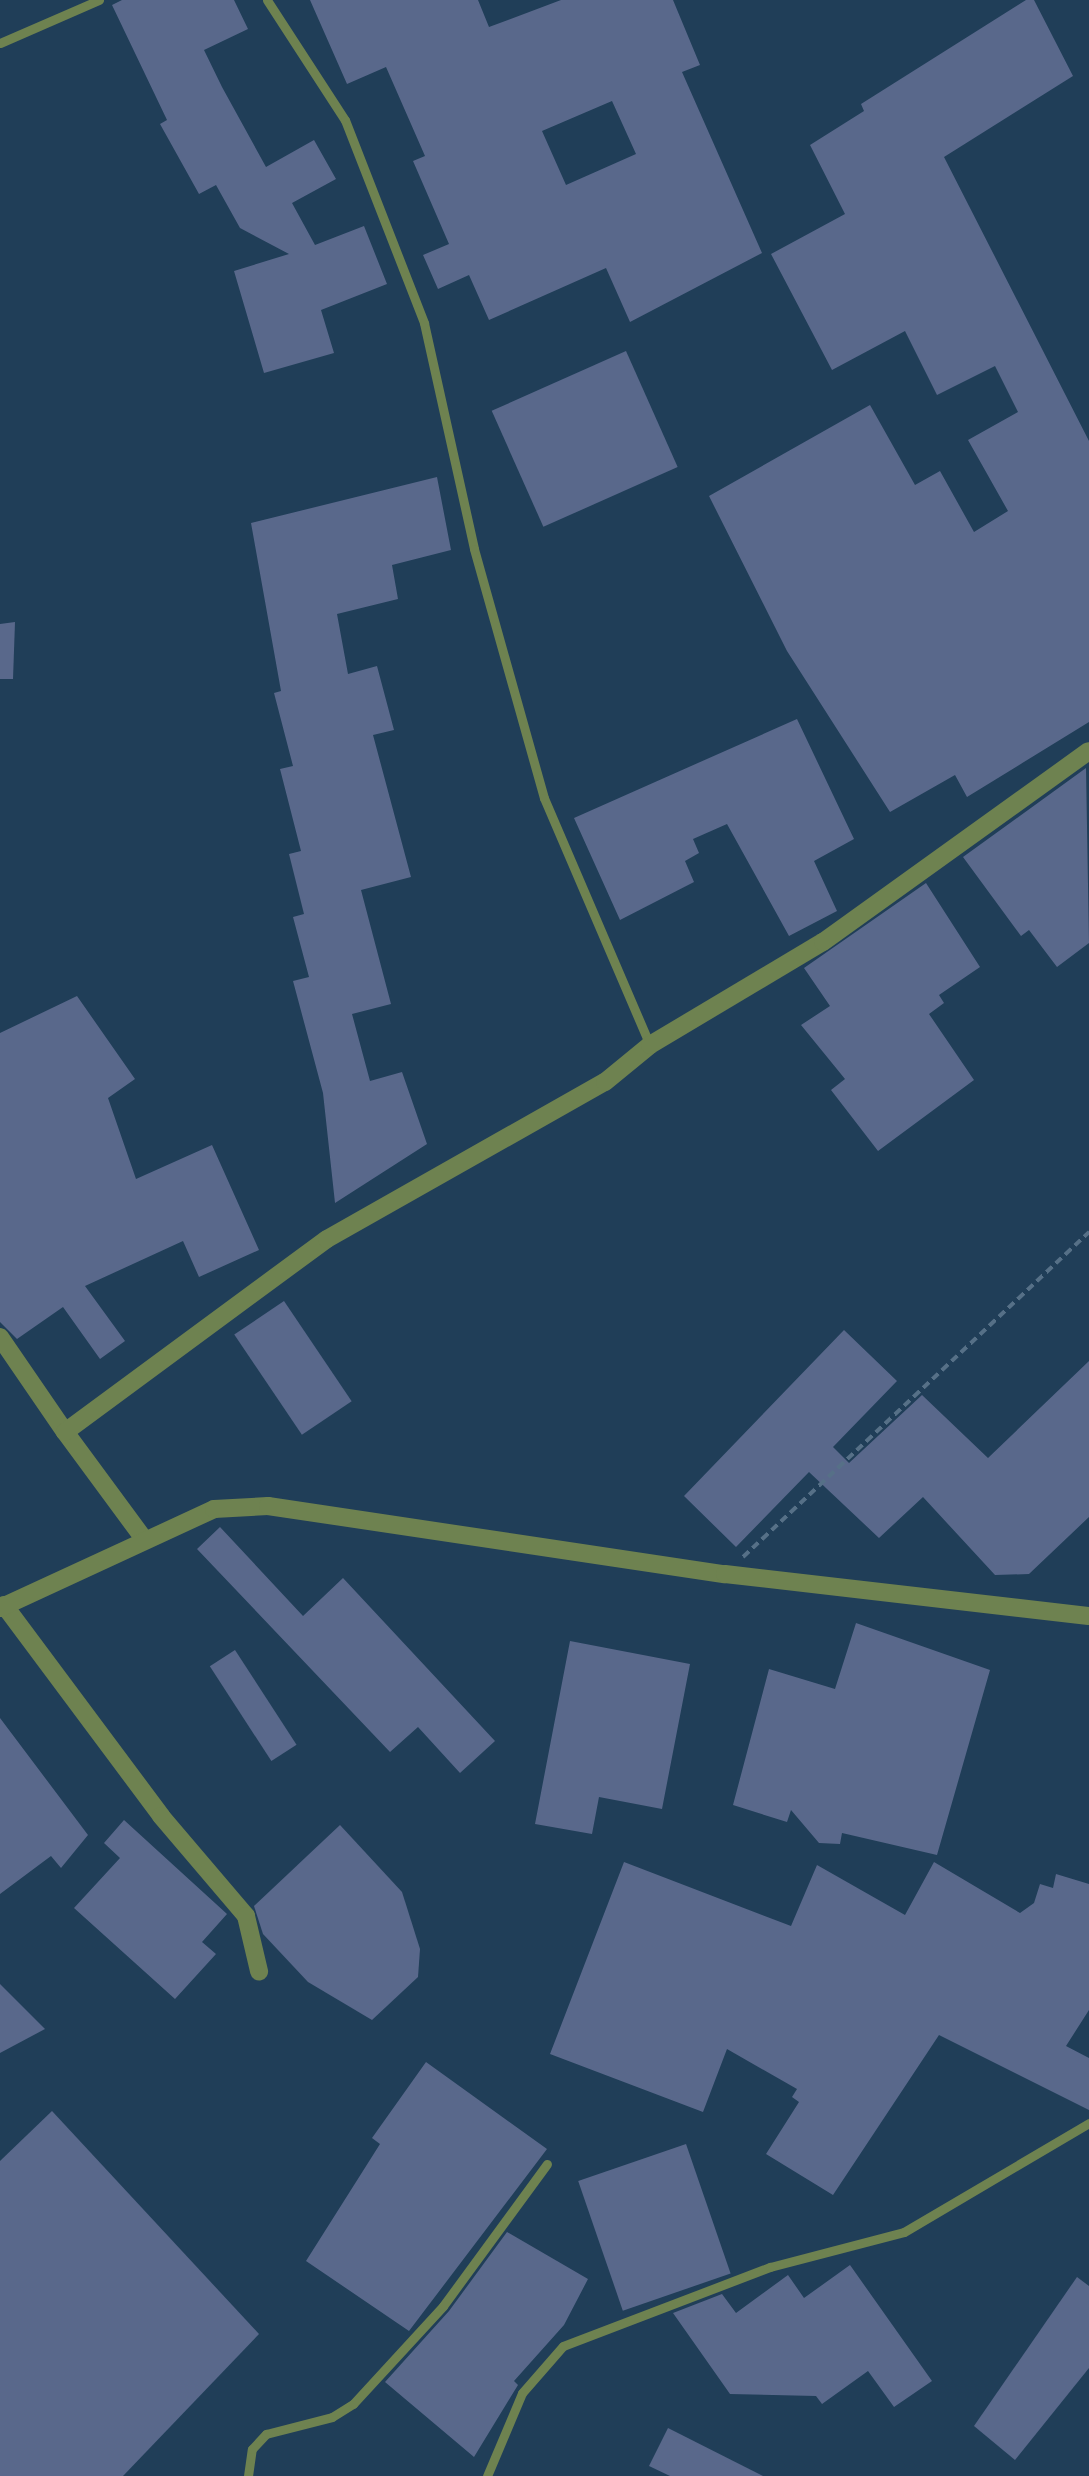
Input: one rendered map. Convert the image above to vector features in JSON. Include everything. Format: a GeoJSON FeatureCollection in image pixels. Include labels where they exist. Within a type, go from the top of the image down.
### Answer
{"type":"FeatureCollection","features":[{"type":"Feature","properties":{"kind":"street"},"geometry":{"type":"LineString","coordinates":[[65,1432],[327,1239],[604,1082],[650,1046],[823,942],[1089,752]]}},
{"type":"Feature","properties":{"kind":"street"},"geometry":{"type":"LineString","coordinates":[[0,1337],[144,1539]]}},
{"type":"Feature","properties":{"kind":"street"},"geometry":{"type":"LineString","coordinates":[[259,1971],[246,1916],[161,1816],[2,1607],[214,1509],[268,1506],[726,1574],[1089,1616]]}},
{"type":"Feature","properties":{"kind":"lane"},"geometry":{"type":"LineString","coordinates":[[0,43],[99,0]]}},
{"type":"Feature","properties":{"kind":"lane"},"geometry":{"type":"LineString","coordinates":[[267,0],[345,120],[424,323],[474,549],[544,798],[650,1046]]}},
{"type":"Feature","properties":{"kind":"lane"},"geometry":{"type":"LineString","coordinates":[[487,2476],[522,2393],[563,2346],[770,2267],[904,2232],[1089,2122]]}},
{"type":"Feature","properties":{"kind":"lane"},"geometry":{"type":"LineString","coordinates":[[248,2476],[252,2449],[266,2434],[332,2418],[353,2404],[443,2306],[547,2164]]}},
{"type":"Feature","properties":{"kind":"path"},"geometry":{"type":"LineString","coordinates":[[726,1574],[1089,1232]]}},
{"type":"Feature","properties":{"kind":"building"},"geometry":{"type":"Polygon","coordinates":[[[122,0],[234,0],[248,29],[204,50],[222,87],[266,167],[314,140],[336,179],[292,203],[315,245],[364,226],[387,284],[321,310],[334,353],[264,373],[234,271],[289,254],[240,228],[216,185],[199,194],[160,124],[167,120],[112,5],[122,0]]]}},
{"type":"Feature","properties":{"kind":"building"},"geometry":{"type":"Polygon","coordinates":[[[310,0],[478,0],[489,27],[561,0],[673,0],[700,65],[682,72],[762,253],[630,322],[606,268],[489,320],[469,275],[438,289],[423,255],[449,244],[413,161],[425,156],[386,67],[347,84],[310,0]],[[612,101],[542,131],[566,185],[636,154],[612,101]]]}},
{"type":"Feature","properties":{"kind":"building"},"geometry":{"type":"Polygon","coordinates":[[[1026,0],[1034,0],[1073,76],[944,157],[1089,441],[1089,722],[967,797],[955,775],[890,812],[787,651],[709,496],[870,405],[915,485],[940,471],[974,532],[1008,511],[968,440],[1018,412],[995,366],[937,395],[905,331],[832,370],[771,254],[845,214],[810,145],[864,111],[861,104],[1026,0]]]}},
{"type":"Feature","properties":{"kind":"building"},"geometry":{"type":"Polygon","coordinates":[[[626,351],[678,467],[543,527],[492,411],[626,351]]]}},
{"type":"Feature","properties":{"kind":"building"},"geometry":{"type":"Polygon","coordinates":[[[437,477],[451,550],[392,565],[398,599],[337,614],[348,674],[377,666],[394,730],[373,735],[411,877],[361,890],[391,1004],[352,1014],[370,1081],[402,1072],[427,1144],[335,1203],[323,1093],[293,981],[309,977],[293,917],[304,914],[289,854],[301,851],[280,769],[293,766],[274,693],[281,691],[251,523],[437,477]]]}},
{"type":"Feature","properties":{"kind":"building"},"geometry":{"type":"Polygon","coordinates":[[[15,622],[13,679],[0,679],[0,624],[15,622]]]}},
{"type":"Feature","properties":{"kind":"building"},"geometry":{"type":"Polygon","coordinates":[[[797,719],[854,839],[814,861],[837,911],[789,936],[727,824],[693,839],[699,853],[685,861],[694,882],[620,920],[574,818],[797,719]]]}},
{"type":"Feature","properties":{"kind":"building"},"geometry":{"type":"Polygon","coordinates":[[[1086,768],[1089,943],[1057,967],[1029,930],[1021,936],[963,857],[1086,768]]]}},
{"type":"Feature","properties":{"kind":"building"},"geometry":{"type":"Polygon","coordinates":[[[926,883],[980,967],[939,995],[944,1003],[929,1014],[974,1080],[878,1151],[831,1090],[845,1079],[801,1025],[830,1006],[804,968],[926,883]]]}},
{"type":"Feature","properties":{"kind":"building"},"geometry":{"type":"Polygon","coordinates":[[[77,996],[135,1079],[108,1098],[136,1179],[212,1145],[259,1250],[199,1277],[183,1241],[85,1286],[125,1341],[100,1359],[63,1307],[17,1339],[0,1322],[0,1033],[77,996]]]}},
{"type":"Feature","properties":{"kind":"building"},"geometry":{"type":"Polygon","coordinates":[[[284,1301],[352,1401],[302,1435],[234,1335],[284,1301]]]}},
{"type":"Feature","properties":{"kind":"building"},"geometry":{"type":"Polygon","coordinates":[[[844,1330],[897,1381],[833,1447],[849,1463],[922,1395],[988,1458],[1089,1361],[1089,1517],[1029,1574],[995,1575],[923,1497],[879,1538],[809,1472],[736,1547],[684,1496],[844,1330]]]}},
{"type":"Feature","properties":{"kind":"building"},"geometry":{"type":"Polygon","coordinates":[[[220,1527],[303,1616],[343,1578],[495,1741],[460,1773],[418,1727],[390,1752],[197,1549],[220,1527]]]}},
{"type":"Feature","properties":{"kind":"building"},"geometry":{"type":"Polygon","coordinates":[[[856,1623],[990,1670],[937,1855],[842,1833],[840,1844],[819,1843],[791,1810],[787,1822],[733,1805],[769,1669],[835,1689],[856,1623]]]}},
{"type":"Feature","properties":{"kind":"building"},"geometry":{"type":"Polygon","coordinates":[[[570,1641],[690,1664],[662,1809],[599,1797],[592,1834],[535,1824],[570,1641]]]}},
{"type":"Feature","properties":{"kind":"building"},"geometry":{"type":"Polygon","coordinates":[[[235,1650],[297,1745],[271,1761],[210,1666],[235,1650]]]}},
{"type":"Feature","properties":{"kind":"building"},"geometry":{"type":"Polygon","coordinates":[[[0,1718],[88,1835],[61,1868],[51,1856],[0,1894],[0,1718]]]}},
{"type":"Feature","properties":{"kind":"building"},"geometry":{"type":"Polygon","coordinates":[[[124,1820],[227,1914],[202,1942],[216,1954],[175,1999],[74,1908],[120,1858],[104,1843],[124,1820]]]}},
{"type":"Feature","properties":{"kind":"building"},"geometry":{"type":"Polygon","coordinates":[[[340,1825],[402,1892],[420,1949],[418,1977],[372,2020],[308,1982],[263,1934],[254,1906],[340,1825]]]}},
{"type":"Feature","properties":{"kind":"building"},"geometry":{"type":"Polygon","coordinates":[[[624,1862],[791,1926],[817,1865],[905,1915],[934,1862],[1020,1913],[1034,1903],[1040,1884],[1053,1888],[1056,1874],[1089,1884],[1089,2010],[1066,2046],[1089,2058],[1089,2110],[939,2035],[833,2195],[766,2154],[799,2102],[792,2097],[797,2089],[727,2049],[703,2112],[550,2054],[624,1862]]]}},
{"type":"Feature","properties":{"kind":"building"},"geometry":{"type":"Polygon","coordinates":[[[0,1984],[45,2029],[0,2053],[0,1984]]]}},
{"type":"Feature","properties":{"kind":"building"},"geometry":{"type":"Polygon","coordinates":[[[426,2062],[547,2149],[409,2331],[306,2261],[380,2144],[372,2138],[426,2062]]]}},
{"type":"Feature","properties":{"kind":"building"},"geometry":{"type":"Polygon","coordinates":[[[52,2111],[259,2334],[123,2476],[0,2476],[0,2161],[52,2111]]]}},
{"type":"Feature","properties":{"kind":"building"},"geometry":{"type":"Polygon","coordinates":[[[686,2144],[731,2274],[623,2311],[578,2181],[686,2144]]]}},
{"type":"Feature","properties":{"kind":"building"},"geometry":{"type":"Polygon","coordinates":[[[507,2232],[588,2279],[564,2325],[514,2381],[518,2385],[474,2457],[385,2382],[449,2311],[507,2232]]]}},
{"type":"Feature","properties":{"kind":"building"},"geometry":{"type":"Polygon","coordinates":[[[850,2265],[932,2381],[894,2407],[868,2371],[822,2404],[816,2396],[730,2394],[673,2313],[722,2294],[736,2313],[788,2275],[804,2298],[850,2265]]]}},
{"type":"Feature","properties":{"kind":"building"},"geometry":{"type":"Polygon","coordinates":[[[1077,2277],[1089,2286],[1089,2368],[1015,2460],[974,2426],[1077,2277]]]}},
{"type":"Feature","properties":{"kind":"building"},"geometry":{"type":"Polygon","coordinates":[[[668,2428],[763,2476],[670,2476],[649,2466],[668,2428]]]}}]}
